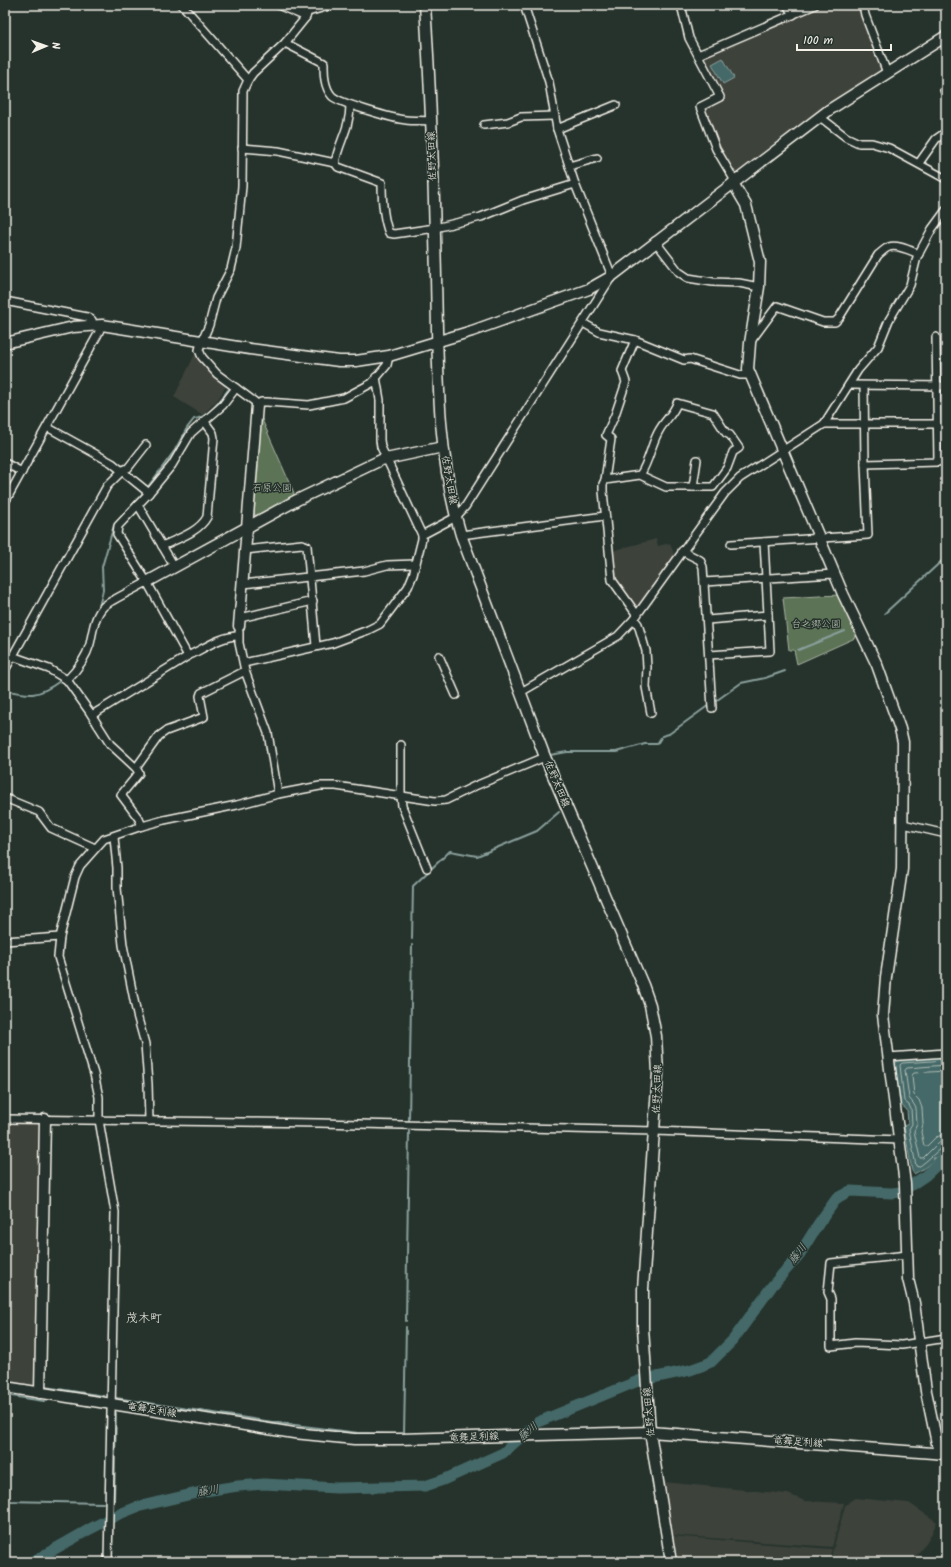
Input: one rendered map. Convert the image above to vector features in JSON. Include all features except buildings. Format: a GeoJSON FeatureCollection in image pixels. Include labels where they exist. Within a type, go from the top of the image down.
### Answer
{"type":"FeatureCollection","features":[{"type":"Feature","properties":{"kind":"street"},"geometry":{"type":"LineString","coordinates":[[278,5],[308,11],[332,5]]}},
{"type":"Feature","properties":{"kind":"street","name":"佐野太田線"},"geometry":{"type":"LineString","coordinates":[[425,5],[431,121],[443,447],[448,481],[461,535],[545,757],[643,985],[650,1005],[656,1036],[658,1091],[643,1289],[643,1328],[650,1432],[671,1562]]}},
{"type":"Feature","properties":{"kind":"street"},"geometry":{"type":"LineString","coordinates":[[524,5],[549,82],[557,130],[575,184],[612,276]]}},
{"type":"Feature","properties":{"kind":"street"},"geometry":{"type":"LineString","coordinates":[[681,5],[689,38],[720,97],[700,108],[716,149],[744,201],[760,262],[759,287],[750,343],[748,369],[834,574],[877,665],[900,729],[903,742],[903,824],[900,889],[886,977],[883,1015],[906,1186],[908,1280],[914,1303],[926,1391],[944,1456]]}},
{"type":"Feature","properties":{"kind":"street"},"geometry":{"type":"LineString","coordinates":[[787,5],[793,16]]}},
{"type":"Feature","properties":{"kind":"street"},"geometry":{"type":"LineString","coordinates":[[698,55],[793,16],[815,5]]}},
{"type":"Feature","properties":{"kind":"street"},"geometry":{"type":"LineString","coordinates":[[863,5],[865,15],[887,73]]}},
{"type":"Feature","properties":{"kind":"street"},"geometry":{"type":"LineString","coordinates":[[184,6],[248,80]]}},
{"type":"Feature","properties":{"kind":"street"},"geometry":{"type":"LineString","coordinates":[[278,794],[268,733],[245,667],[239,626],[257,405],[217,374],[202,358],[199,350],[209,325],[218,291],[231,268],[235,254],[242,186],[242,95],[248,80],[253,73],[285,43],[308,11]]}},
{"type":"Feature","properties":{"kind":"street"},"geometry":{"type":"LineString","coordinates":[[5,344],[74,327],[98,325],[339,361],[356,361],[389,356],[472,331],[589,289],[612,276],[655,241],[829,110],[946,36]]}},
{"type":"Feature","properties":{"kind":"street"},"geometry":{"type":"LineString","coordinates":[[285,43],[324,63],[325,79],[328,91],[336,99],[350,106],[404,120],[431,121]]}},
{"type":"Feature","properties":{"kind":"street"},"geometry":{"type":"LineString","coordinates":[[557,130],[616,105]]}},
{"type":"Feature","properties":{"kind":"street"},"geometry":{"type":"LineString","coordinates":[[335,163],[337,151],[350,118],[350,106]]}},
{"type":"Feature","properties":{"kind":"street"},"geometry":{"type":"LineString","coordinates":[[484,125],[508,122],[521,117],[555,116]]}},
{"type":"Feature","properties":{"kind":"street"},"geometry":{"type":"LineString","coordinates":[[820,117],[846,137],[859,143],[883,145],[946,178]]}},
{"type":"Feature","properties":{"kind":"street"},"geometry":{"type":"LineString","coordinates":[[919,163],[936,139],[946,132]]}},
{"type":"Feature","properties":{"kind":"street"},"geometry":{"type":"LineString","coordinates":[[242,148],[278,150],[335,163],[338,167],[382,183],[384,211],[389,233],[394,234],[435,228],[481,217],[523,200],[575,184]]}},
{"type":"Feature","properties":{"kind":"street"},"geometry":{"type":"LineString","coordinates":[[569,166],[597,158]]}},
{"type":"Feature","properties":{"kind":"street"},"geometry":{"type":"LineString","coordinates":[[521,692],[618,636],[636,617],[725,493],[740,478],[783,452],[824,424],[858,370],[878,346],[889,320],[910,285],[919,254],[932,229],[946,210]]}},
{"type":"Feature","properties":{"kind":"street"},"geometry":{"type":"LineString","coordinates":[[655,241],[679,272],[688,278],[714,282],[739,283],[759,287]]}},
{"type":"Feature","properties":{"kind":"street"},"geometry":{"type":"LineString","coordinates":[[750,343],[776,306],[785,307],[823,322],[835,322],[840,318],[878,255],[884,250],[894,246],[919,254]]}},
{"type":"Feature","properties":{"kind":"street"},"geometry":{"type":"LineString","coordinates":[[422,535],[456,516],[465,507],[612,276]]}},
{"type":"Feature","properties":{"kind":"street"},"geometry":{"type":"LineString","coordinates":[[5,301],[87,317],[98,325]]}},
{"type":"Feature","properties":{"kind":"street"},"geometry":{"type":"LineString","coordinates":[[583,323],[599,332],[635,340],[684,360],[690,359],[740,375],[750,375]]}},
{"type":"Feature","properties":{"kind":"street"},"geometry":{"type":"LineString","coordinates":[[5,502],[98,334],[98,325]]}},
{"type":"Feature","properties":{"kind":"street"},"geometry":{"type":"LineString","coordinates":[[865,464],[938,462],[936,337]]}},
{"type":"Feature","properties":{"kind":"street"},"geometry":{"type":"LineString","coordinates":[[635,340],[622,371],[626,382],[615,415],[606,435],[611,439],[603,491],[612,580],[636,617],[646,651],[646,687],[651,713]]}},
{"type":"Feature","properties":{"kind":"street"},"geometry":{"type":"LineString","coordinates":[[257,405],[267,402],[309,405],[344,398],[368,386],[387,365],[389,356]]}},
{"type":"Feature","properties":{"kind":"street"},"geometry":{"type":"LineString","coordinates":[[136,768],[159,736],[166,731],[204,717],[200,696],[201,693],[245,667],[316,646],[333,643],[380,624],[408,587],[416,564],[422,535],[380,440],[380,400],[376,377]]}},
{"type":"Feature","properties":{"kind":"street"},"geometry":{"type":"LineString","coordinates":[[849,385],[946,386]]}},
{"type":"Feature","properties":{"kind":"street"},"geometry":{"type":"LineString","coordinates":[[731,544],[868,535],[864,386]]}},
{"type":"Feature","properties":{"kind":"street"},"geometry":{"type":"LineString","coordinates":[[188,656],[147,582],[116,534],[118,526],[138,506],[172,465],[191,433],[223,405],[236,388]]}},
{"type":"Feature","properties":{"kind":"street"},"geometry":{"type":"LineString","coordinates":[[605,480],[640,474],[666,487],[713,487],[727,468],[733,452],[739,448],[730,435],[726,433],[713,413],[677,403],[674,411],[659,430],[646,466],[640,474]]}},
{"type":"Feature","properties":{"kind":"street"},"geometry":{"type":"LineString","coordinates":[[162,546],[193,531],[205,522],[207,517],[214,438],[213,433],[205,422]]}},
{"type":"Feature","properties":{"kind":"street"},"geometry":{"type":"LineString","coordinates":[[824,424],[937,424]]}},
{"type":"Feature","properties":{"kind":"street"},"geometry":{"type":"LineString","coordinates":[[47,427],[123,470],[149,493]]}},
{"type":"Feature","properties":{"kind":"street"},"geometry":{"type":"LineString","coordinates":[[5,670],[107,486],[123,470],[128,468],[146,445]]}},
{"type":"Feature","properties":{"kind":"street"},"geometry":{"type":"LineString","coordinates":[[67,680],[79,666],[87,652],[93,628],[104,606],[174,566],[297,500],[387,458],[443,447]]}},
{"type":"Feature","properties":{"kind":"street"},"geometry":{"type":"LineString","coordinates":[[693,487],[697,460]]}},
{"type":"Feature","properties":{"kind":"street"},"geometry":{"type":"LineString","coordinates":[[5,463],[22,472]]}},
{"type":"Feature","properties":{"kind":"street"},"geometry":{"type":"LineString","coordinates":[[715,484],[725,493]]}},
{"type":"Feature","properties":{"kind":"street"},"geometry":{"type":"LineString","coordinates":[[138,506],[174,566]]}},
{"type":"Feature","properties":{"kind":"street"},"geometry":{"type":"LineString","coordinates":[[461,535],[605,516]]}},
{"type":"Feature","properties":{"kind":"street"},"geometry":{"type":"LineString","coordinates":[[709,655],[770,651],[764,542]]}},
{"type":"Feature","properties":{"kind":"street"},"geometry":{"type":"LineString","coordinates":[[245,550],[305,544],[308,548],[316,646]]}},
{"type":"Feature","properties":{"kind":"street"},"geometry":{"type":"LineString","coordinates":[[682,552],[700,560],[703,567],[712,705]]}},
{"type":"Feature","properties":{"kind":"street"},"geometry":{"type":"LineString","coordinates":[[243,584],[370,570],[387,565],[416,564]]}},
{"type":"Feature","properties":{"kind":"street"},"geometry":{"type":"LineString","coordinates":[[704,582],[834,574]]}},
{"type":"Feature","properties":{"kind":"street"},"geometry":{"type":"LineString","coordinates":[[92,715],[188,656],[232,636],[239,626],[313,602]]}},
{"type":"Feature","properties":{"kind":"street"},"geometry":{"type":"LineString","coordinates":[[706,620],[768,615]]}},
{"type":"Feature","properties":{"kind":"street"},"geometry":{"type":"LineString","coordinates":[[12,656],[49,669],[67,680],[92,715],[110,744],[136,768],[139,773],[120,795],[139,819],[142,826]]}},
{"type":"Feature","properties":{"kind":"street"},"geometry":{"type":"LineString","coordinates":[[439,656],[456,696]]}},
{"type":"Feature","properties":{"kind":"street"},"geometry":{"type":"LineString","coordinates":[[401,745],[402,806],[427,868]]}},
{"type":"Feature","properties":{"kind":"street"},"geometry":{"type":"LineString","coordinates":[[108,1562],[115,1212],[99,1120],[99,1097],[94,1074],[58,957],[60,937],[75,877],[80,866],[104,839],[142,826],[278,794],[320,786],[336,786],[364,789],[435,801],[446,800],[475,786],[545,757]]}},
{"type":"Feature","properties":{"kind":"street"},"geometry":{"type":"LineString","coordinates":[[5,798],[39,812],[51,828],[95,848]]}},
{"type":"Feature","properties":{"kind":"street"},"geometry":{"type":"LineString","coordinates":[[903,824],[946,834]]}},
{"type":"Feature","properties":{"kind":"street"},"geometry":{"type":"LineString","coordinates":[[114,836],[117,888],[123,945],[137,1015],[145,1044],[149,1121]]}},
{"type":"Feature","properties":{"kind":"street"},"geometry":{"type":"LineString","coordinates":[[5,940],[60,937]]}},
{"type":"Feature","properties":{"kind":"street"},"geometry":{"type":"LineString","coordinates":[[888,1057],[946,1053]]}},
{"type":"Feature","properties":{"kind":"street"},"geometry":{"type":"LineString","coordinates":[[5,1119],[655,1131],[900,1140]]}},
{"type":"Feature","properties":{"kind":"street"},"geometry":{"type":"LineString","coordinates":[[40,1393],[45,1119]]}},
{"type":"Feature","properties":{"kind":"street"},"geometry":{"type":"LineString","coordinates":[[908,1255],[831,1263],[828,1292],[831,1299],[831,1346],[855,1343],[902,1345],[946,1338]]}},
{"type":"Feature","properties":{"kind":"street","name":"竜舞足利線"},"geometry":{"type":"LineString","coordinates":[[5,1387],[294,1434],[336,1438],[400,1439],[650,1432],[944,1456]]}},
{"type":"Feature","properties":{"kind":"shaded area"},"geometry":{"type":"Polygon","coordinates":[[[821,5],[860,5],[884,69],[825,107],[735,175],[718,148],[704,115],[704,107],[723,98],[703,57],[704,55],[821,5]]]}},
{"type":"Feature","properties":{"kind":"shaded area"},"geometry":{"type":"Polygon","coordinates":[[[195,354],[226,386],[219,398],[203,415],[174,397],[195,354]]]}},
{"type":"Feature","properties":{"kind":"shaded area"},"geometry":{"type":"Polygon","coordinates":[[[656,539],[658,546],[670,543],[675,557],[635,609],[614,578],[611,551],[656,539]]]}},
{"type":"Feature","properties":{"kind":"shaded area"},"geometry":{"type":"Polygon","coordinates":[[[5,1122],[40,1123],[34,1386],[5,1381],[5,1122]]]}},
{"type":"Feature","properties":{"kind":"shaded area"},"geometry":{"type":"Polygon","coordinates":[[[663,1482],[788,1494],[805,1501],[844,1503],[832,1547],[671,1535],[663,1482]]]}},
{"type":"Feature","properties":{"kind":"shaded area"},"geometry":{"type":"Polygon","coordinates":[[[855,1498],[909,1503],[937,1522],[930,1537],[912,1562],[844,1562],[831,1557],[845,1506],[855,1498]]]}},
{"type":"Feature","properties":{"kind":"shaded area"},"geometry":{"type":"Polygon","coordinates":[[[671,1536],[832,1549],[828,1562],[675,1562],[671,1536]]]}},
{"type":"Feature","properties":{"kind":"green space","name":"石原公園"},"geometry":{"type":"Polygon","coordinates":[[[260,415],[294,493],[293,497],[257,516],[253,513],[260,415]]]}},
{"type":"Feature","properties":{"kind":"green space","name":"台之郷公園"},"geometry":{"type":"Polygon","coordinates":[[[839,595],[858,634],[854,635],[855,638],[797,664],[794,650],[789,650],[783,598],[839,595]]]}},
{"type":"Feature","properties":{"kind":"water"},"geometry":{"type":"Polygon","coordinates":[[[723,58],[734,78],[723,84],[712,64],[723,58]]]}},
{"type":"Feature","properties":{"kind":"water"},"geometry":{"type":"Polygon","coordinates":[[[946,1056],[946,1146],[932,1162],[914,1174],[912,1171],[904,1126],[908,1124],[907,1110],[900,1104],[895,1064],[899,1059],[946,1056]]]}},
{"type":"Feature","properties":{"kind":"waterway"},"geometry":{"type":"LineString","coordinates":[[147,488],[175,450],[187,428],[194,419],[204,416],[209,412],[228,390]]}},
{"type":"Feature","properties":{"kind":"waterway"},"geometry":{"type":"LineString","coordinates":[[99,607],[103,590],[102,567],[114,525],[144,492]]}},
{"type":"Feature","properties":{"kind":"waterway"},"geometry":{"type":"LineString","coordinates":[[885,613],[946,557]]}},
{"type":"Feature","properties":{"kind":"waterway"},"geometry":{"type":"LineString","coordinates":[[798,650],[845,631]]}},
{"type":"Feature","properties":{"kind":"waterway"},"geometry":{"type":"LineString","coordinates":[[69,673],[84,651]]}},
{"type":"Feature","properties":{"kind":"waterway"},"geometry":{"type":"LineString","coordinates":[[713,703],[741,683],[765,678],[785,671]]}},
{"type":"Feature","properties":{"kind":"waterway"},"geometry":{"type":"LineString","coordinates":[[5,690],[34,694],[46,690],[60,681]]}},
{"type":"Feature","properties":{"kind":"waterway"},"geometry":{"type":"LineString","coordinates":[[568,797],[550,755],[567,752],[616,752],[645,744],[657,744],[662,736],[669,734],[709,705]]}},
{"type":"Feature","properties":{"kind":"waterway"},"geometry":{"type":"LineString","coordinates":[[412,939],[413,886],[450,851],[477,856],[537,831],[559,812]]}},
{"type":"Feature","properties":{"kind":"waterway"},"geometry":{"type":"LineString","coordinates":[[409,1120],[412,945]]}},
{"type":"Feature","properties":{"kind":"waterway"},"geometry":{"type":"LineString","coordinates":[[406,1321],[409,1131]]}},
{"type":"Feature","properties":{"kind":"waterway","name":"藤川"},"geometry":{"type":"LineString","coordinates":[[32,1562],[117,1515],[137,1507],[205,1491],[264,1484],[337,1488],[425,1486],[443,1480],[503,1453],[538,1422],[638,1381],[690,1370],[711,1362],[733,1340],[772,1286],[799,1255],[837,1198],[850,1191],[901,1192],[925,1176],[946,1156]]}},
{"type":"Feature","properties":{"kind":"waterway","name":"藤川"},"geometry":{"type":"LineString","coordinates":[[934,1158],[938,1164]]}},
{"type":"Feature","properties":{"kind":"waterway","name":"藤川"},"geometry":{"type":"LineString","coordinates":[[916,1178],[916,1183]]}},
{"type":"Feature","properties":{"kind":"waterway"},"geometry":{"type":"LineString","coordinates":[[404,1434],[406,1327]]}},
{"type":"Feature","properties":{"kind":"waterway"},"geometry":{"type":"LineString","coordinates":[[45,1387],[104,1396]]}},
{"type":"Feature","properties":{"kind":"waterway"},"geometry":{"type":"LineString","coordinates":[[5,1395],[44,1401]]}},
{"type":"Feature","properties":{"kind":"waterway"},"geometry":{"type":"LineString","coordinates":[[116,1398],[279,1423],[358,1433],[397,1434]]}},
{"type":"Feature","properties":{"kind":"waterway"},"geometry":{"type":"LineString","coordinates":[[114,1501],[116,1413]]}},
{"type":"Feature","properties":{"kind":"waterway"},"geometry":{"type":"LineString","coordinates":[[5,1501],[103,1503]]}},
{"type":"Feature","properties":{"kind":"district","name":"茂木町"},"geometry":{"type":"Point","coordinates":[144,1318]}}]}
